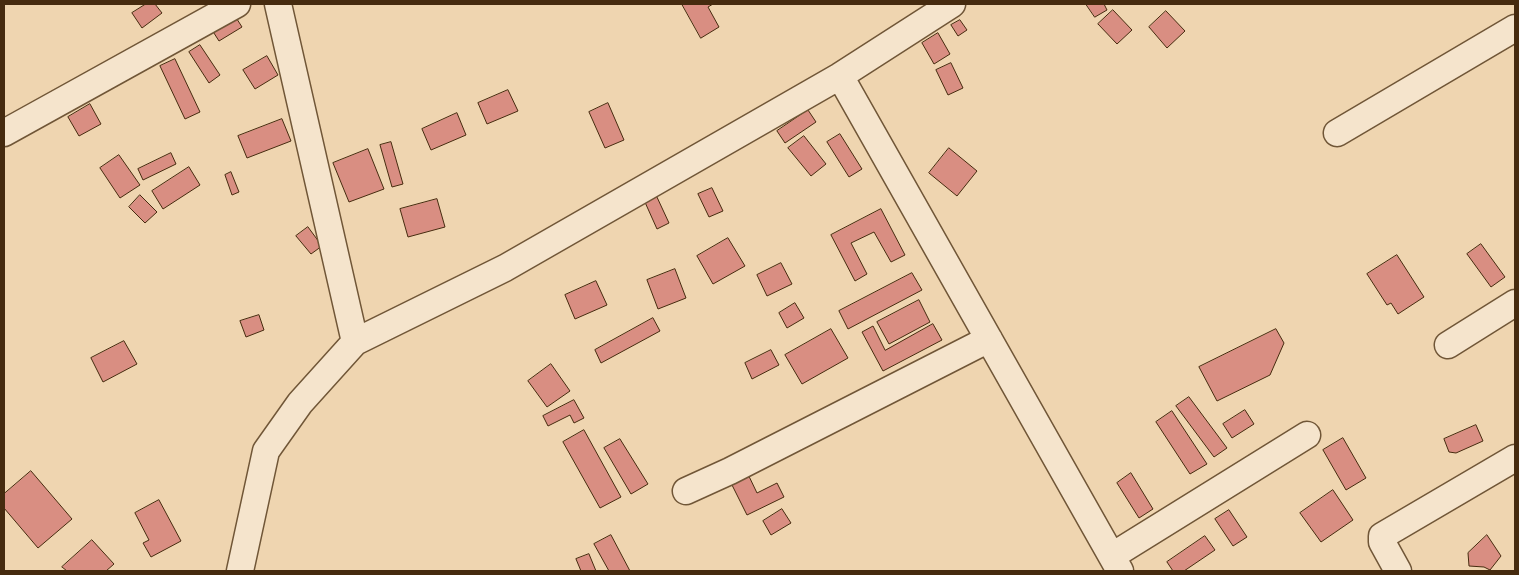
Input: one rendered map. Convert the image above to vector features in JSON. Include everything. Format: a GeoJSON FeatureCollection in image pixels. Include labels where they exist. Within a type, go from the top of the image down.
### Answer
{"type":"FeatureCollection","features":[{"type":"Feature","properties":{"kind":"street"},"geometry":{"type":"LineString","coordinates":[[4,134],[158,50],[237,4]]}},
{"type":"Feature","properties":{"kind":"street"},"geometry":{"type":"LineString","coordinates":[[278,4],[355,342]]}},
{"type":"Feature","properties":{"kind":"street"},"geometry":{"type":"LineString","coordinates":[[240,571],[266,451],[300,403],[355,342],[505,268],[840,76],[952,4]]}},
{"type":"Feature","properties":{"kind":"street"},"geometry":{"type":"LineString","coordinates":[[1337,133],[1515,28]]}},
{"type":"Feature","properties":{"kind":"street"},"geometry":{"type":"LineString","coordinates":[[840,76],[1116,564],[1307,435]]}},
{"type":"Feature","properties":{"kind":"street"},"geometry":{"type":"LineString","coordinates":[[1448,345],[1515,303]]}},
{"type":"Feature","properties":{"kind":"street"},"geometry":{"type":"LineString","coordinates":[[686,491],[730,471],[989,338]]}},
{"type":"Feature","properties":{"kind":"street"},"geometry":{"type":"LineString","coordinates":[[1398,571],[1382,542],[1382,536],[1515,458]]}},
{"type":"Feature","properties":{"kind":"building"},"geometry":{"type":"Polygon","coordinates":[[[146,4],[155,4],[162,13],[142,28],[132,13],[146,4]]]}},
{"type":"Feature","properties":{"kind":"building"},"geometry":{"type":"Polygon","coordinates":[[[682,4],[713,4],[708,7],[719,27],[701,38],[682,4]]]}},
{"type":"Feature","properties":{"kind":"building"},"geometry":{"type":"Polygon","coordinates":[[[1086,4],[1104,4],[1107,10],[1095,17],[1086,4]]]}},
{"type":"Feature","properties":{"kind":"building"},"geometry":{"type":"Polygon","coordinates":[[[1113,10],[1132,30],[1117,44],[1098,24],[1113,10]]]}},
{"type":"Feature","properties":{"kind":"building"},"geometry":{"type":"Polygon","coordinates":[[[1166,11],[1185,31],[1167,48],[1149,27],[1166,11]]]}},
{"type":"Feature","properties":{"kind":"building"},"geometry":{"type":"Polygon","coordinates":[[[235,16],[242,27],[219,41],[212,30],[235,16]]]}},
{"type":"Feature","properties":{"kind":"building"},"geometry":{"type":"Polygon","coordinates":[[[960,20],[967,30],[958,36],[951,25],[960,20]]]}},
{"type":"Feature","properties":{"kind":"building"},"geometry":{"type":"Polygon","coordinates":[[[938,33],[950,54],[934,64],[922,43],[938,33]]]}},
{"type":"Feature","properties":{"kind":"building"},"geometry":{"type":"Polygon","coordinates":[[[200,45],[220,75],[209,83],[189,52],[200,45]]]}},
{"type":"Feature","properties":{"kind":"building"},"geometry":{"type":"Polygon","coordinates":[[[267,56],[278,75],[255,89],[243,70],[267,56]]]}},
{"type":"Feature","properties":{"kind":"building"},"geometry":{"type":"Polygon","coordinates":[[[175,59],[200,112],[185,119],[160,66],[175,59]]]}},
{"type":"Feature","properties":{"kind":"building"},"geometry":{"type":"Polygon","coordinates":[[[951,63],[963,88],[948,95],[936,70],[951,63]]]}},
{"type":"Feature","properties":{"kind":"building"},"geometry":{"type":"Polygon","coordinates":[[[508,90],[518,111],[487,124],[478,103],[508,90]]]}},
{"type":"Feature","properties":{"kind":"building"},"geometry":{"type":"Polygon","coordinates":[[[608,103],[624,140],[605,148],[589,112],[608,103]]]}},
{"type":"Feature","properties":{"kind":"building"},"geometry":{"type":"Polygon","coordinates":[[[90,104],[101,124],[79,136],[68,117],[90,104]]]}},
{"type":"Feature","properties":{"kind":"building"},"geometry":{"type":"Polygon","coordinates":[[[808,110],[816,122],[785,143],[777,131],[808,110]]]}},
{"type":"Feature","properties":{"kind":"building"},"geometry":{"type":"Polygon","coordinates":[[[457,113],[466,135],[431,150],[422,129],[457,113]]]}},
{"type":"Feature","properties":{"kind":"building"},"geometry":{"type":"Polygon","coordinates":[[[282,119],[291,141],[247,158],[238,136],[282,119]]]}},
{"type":"Feature","properties":{"kind":"building"},"geometry":{"type":"Polygon","coordinates":[[[840,134],[862,169],[849,177],[827,142],[840,134]]]}},
{"type":"Feature","properties":{"kind":"building"},"geometry":{"type":"Polygon","coordinates":[[[804,136],[826,164],[811,176],[788,148],[804,136]]]}},
{"type":"Feature","properties":{"kind":"building"},"geometry":{"type":"Polygon","coordinates":[[[391,142],[403,184],[392,187],[380,145],[391,142]]]}},
{"type":"Feature","properties":{"kind":"building"},"geometry":{"type":"Polygon","coordinates":[[[949,148],[977,171],[957,196],[929,173],[949,148]]]}},
{"type":"Feature","properties":{"kind":"building"},"geometry":{"type":"Polygon","coordinates":[[[368,149],[384,189],[349,202],[333,163],[368,149]]]}},
{"type":"Feature","properties":{"kind":"building"},"geometry":{"type":"Polygon","coordinates":[[[171,153],[176,164],[143,180],[138,169],[171,153]]]}},
{"type":"Feature","properties":{"kind":"building"},"geometry":{"type":"Polygon","coordinates":[[[119,155],[140,185],[120,198],[100,168],[119,155]]]}},
{"type":"Feature","properties":{"kind":"building"},"geometry":{"type":"Polygon","coordinates":[[[189,167],[200,185],[163,209],[152,191],[189,167]]]}},
{"type":"Feature","properties":{"kind":"building"},"geometry":{"type":"Polygon","coordinates":[[[231,172],[239,192],[232,195],[225,175],[231,172]]]}},
{"type":"Feature","properties":{"kind":"building"},"geometry":{"type":"Polygon","coordinates":[[[712,188],[723,211],[709,217],[698,194],[712,188]]]}},
{"type":"Feature","properties":{"kind":"building"},"geometry":{"type":"Polygon","coordinates":[[[140,195],[157,212],[145,223],[129,207],[140,195]]]}},
{"type":"Feature","properties":{"kind":"building"},"geometry":{"type":"Polygon","coordinates":[[[656,195],[669,223],[657,229],[644,200],[656,195]]]}},
{"type":"Feature","properties":{"kind":"building"},"geometry":{"type":"Polygon","coordinates":[[[437,199],[445,227],[408,237],[400,209],[437,199]]]}},
{"type":"Feature","properties":{"kind":"building"},"geometry":{"type":"Polygon","coordinates":[[[881,209],[905,255],[891,262],[874,232],[851,243],[867,274],[855,281],[831,235],[881,209]]]}},
{"type":"Feature","properties":{"kind":"building"},"geometry":{"type":"Polygon","coordinates":[[[308,227],[322,246],[311,254],[296,236],[308,227]]]}},
{"type":"Feature","properties":{"kind":"building"},"geometry":{"type":"Polygon","coordinates":[[[728,238],[745,266],[713,284],[697,256],[728,238]]]}},
{"type":"Feature","properties":{"kind":"building"},"geometry":{"type":"Polygon","coordinates":[[[1481,244],[1505,277],[1491,287],[1467,254],[1481,244]]]}},
{"type":"Feature","properties":{"kind":"building"},"geometry":{"type":"Polygon","coordinates":[[[1397,255],[1424,297],[1398,314],[1391,303],[1387,305],[1367,274],[1397,255]]]}},
{"type":"Feature","properties":{"kind":"building"},"geometry":{"type":"Polygon","coordinates":[[[781,263],[792,284],[767,296],[757,275],[781,263]]]}},
{"type":"Feature","properties":{"kind":"building"},"geometry":{"type":"Polygon","coordinates":[[[675,269],[686,298],[658,309],[647,280],[675,269]]]}},
{"type":"Feature","properties":{"kind":"building"},"geometry":{"type":"Polygon","coordinates":[[[912,273],[922,290],[848,329],[839,311],[912,273]]]}},
{"type":"Feature","properties":{"kind":"building"},"geometry":{"type":"Polygon","coordinates":[[[596,281],[607,305],[575,319],[565,295],[596,281]]]}},
{"type":"Feature","properties":{"kind":"building"},"geometry":{"type":"Polygon","coordinates":[[[919,300],[930,322],[889,344],[877,322],[919,300]]]}},
{"type":"Feature","properties":{"kind":"building"},"geometry":{"type":"Polygon","coordinates":[[[795,303],[804,318],[787,328],[779,313],[795,303]]]}},
{"type":"Feature","properties":{"kind":"building"},"geometry":{"type":"Polygon","coordinates":[[[259,315],[264,330],[246,337],[240,321],[259,315]]]}},
{"type":"Feature","properties":{"kind":"building"},"geometry":{"type":"Polygon","coordinates":[[[653,318],[660,331],[601,363],[595,350],[653,318]]]}},
{"type":"Feature","properties":{"kind":"building"},"geometry":{"type":"Polygon","coordinates":[[[933,324],[942,340],[883,371],[862,332],[873,326],[885,350],[933,324]]]}},
{"type":"Feature","properties":{"kind":"building"},"geometry":{"type":"Polygon","coordinates":[[[831,329],[848,358],[802,384],[785,355],[831,329]]]}},
{"type":"Feature","properties":{"kind":"building"},"geometry":{"type":"Polygon","coordinates":[[[1276,329],[1284,343],[1270,375],[1217,401],[1199,367],[1276,329]]]}},
{"type":"Feature","properties":{"kind":"building"},"geometry":{"type":"Polygon","coordinates":[[[124,341],[137,364],[103,382],[91,358],[124,341]]]}},
{"type":"Feature","properties":{"kind":"building"},"geometry":{"type":"Polygon","coordinates":[[[771,350],[779,365],[752,379],[745,363],[771,350]]]}},
{"type":"Feature","properties":{"kind":"building"},"geometry":{"type":"Polygon","coordinates":[[[551,364],[570,391],[547,407],[528,381],[551,364]]]}},
{"type":"Feature","properties":{"kind":"building"},"geometry":{"type":"Polygon","coordinates":[[[1189,397],[1227,448],[1214,457],[1176,406],[1189,397]]]}},
{"type":"Feature","properties":{"kind":"building"},"geometry":{"type":"Polygon","coordinates":[[[574,400],[584,418],[574,423],[570,415],[548,426],[543,416],[574,400]]]}},
{"type":"Feature","properties":{"kind":"building"},"geometry":{"type":"Polygon","coordinates":[[[1245,410],[1254,424],[1232,438],[1223,424],[1245,410]]]}},
{"type":"Feature","properties":{"kind":"building"},"geometry":{"type":"Polygon","coordinates":[[[1172,411],[1207,464],[1190,474],[1156,422],[1172,411]]]}},
{"type":"Feature","properties":{"kind":"building"},"geometry":{"type":"Polygon","coordinates":[[[1476,425],[1483,441],[1456,453],[1449,452],[1444,439],[1476,425]]]}},
{"type":"Feature","properties":{"kind":"building"},"geometry":{"type":"Polygon","coordinates":[[[584,430],[621,497],[600,508],[563,442],[584,430]]]}},
{"type":"Feature","properties":{"kind":"building"},"geometry":{"type":"Polygon","coordinates":[[[1343,438],[1366,478],[1346,490],[1323,450],[1343,438]]]}},
{"type":"Feature","properties":{"kind":"building"},"geometry":{"type":"Polygon","coordinates":[[[620,439],[648,484],[631,494],[604,448],[620,439]]]}},
{"type":"Feature","properties":{"kind":"building"},"geometry":{"type":"Polygon","coordinates":[[[746,470],[757,493],[777,483],[784,497],[747,515],[729,479],[746,470]]]}},
{"type":"Feature","properties":{"kind":"building"},"geometry":{"type":"Polygon","coordinates":[[[31,471],[72,519],[38,548],[4,508],[4,494],[31,471]]]}},
{"type":"Feature","properties":{"kind":"building"},"geometry":{"type":"Polygon","coordinates":[[[1131,473],[1153,509],[1139,518],[1117,483],[1131,473]]]}},
{"type":"Feature","properties":{"kind":"building"},"geometry":{"type":"Polygon","coordinates":[[[1333,490],[1353,520],[1321,542],[1300,513],[1333,490]]]}},
{"type":"Feature","properties":{"kind":"building"},"geometry":{"type":"Polygon","coordinates":[[[159,500],[181,541],[151,557],[143,543],[149,540],[135,513],[159,500]]]}},
{"type":"Feature","properties":{"kind":"building"},"geometry":{"type":"Polygon","coordinates":[[[782,509],[791,523],[771,535],[763,521],[782,509]]]}},
{"type":"Feature","properties":{"kind":"building"},"geometry":{"type":"Polygon","coordinates":[[[1229,510],[1247,537],[1233,546],[1215,519],[1229,510]]]}},
{"type":"Feature","properties":{"kind":"building"},"geometry":{"type":"Polygon","coordinates":[[[611,535],[630,571],[609,571],[594,544],[611,535]]]}},
{"type":"Feature","properties":{"kind":"building"},"geometry":{"type":"Polygon","coordinates":[[[1487,535],[1501,556],[1490,570],[1484,567],[1469,566],[1468,553],[1487,535]]]}},
{"type":"Feature","properties":{"kind":"building"},"geometry":{"type":"Polygon","coordinates":[[[1205,536],[1215,550],[1184,571],[1173,571],[1167,562],[1205,536]]]}},
{"type":"Feature","properties":{"kind":"building"},"geometry":{"type":"Polygon","coordinates":[[[92,540],[114,564],[106,571],[67,571],[62,567],[92,540]]]}},
{"type":"Feature","properties":{"kind":"building"},"geometry":{"type":"Polygon","coordinates":[[[589,554],[596,571],[581,571],[576,559],[589,554]]]}}]}
